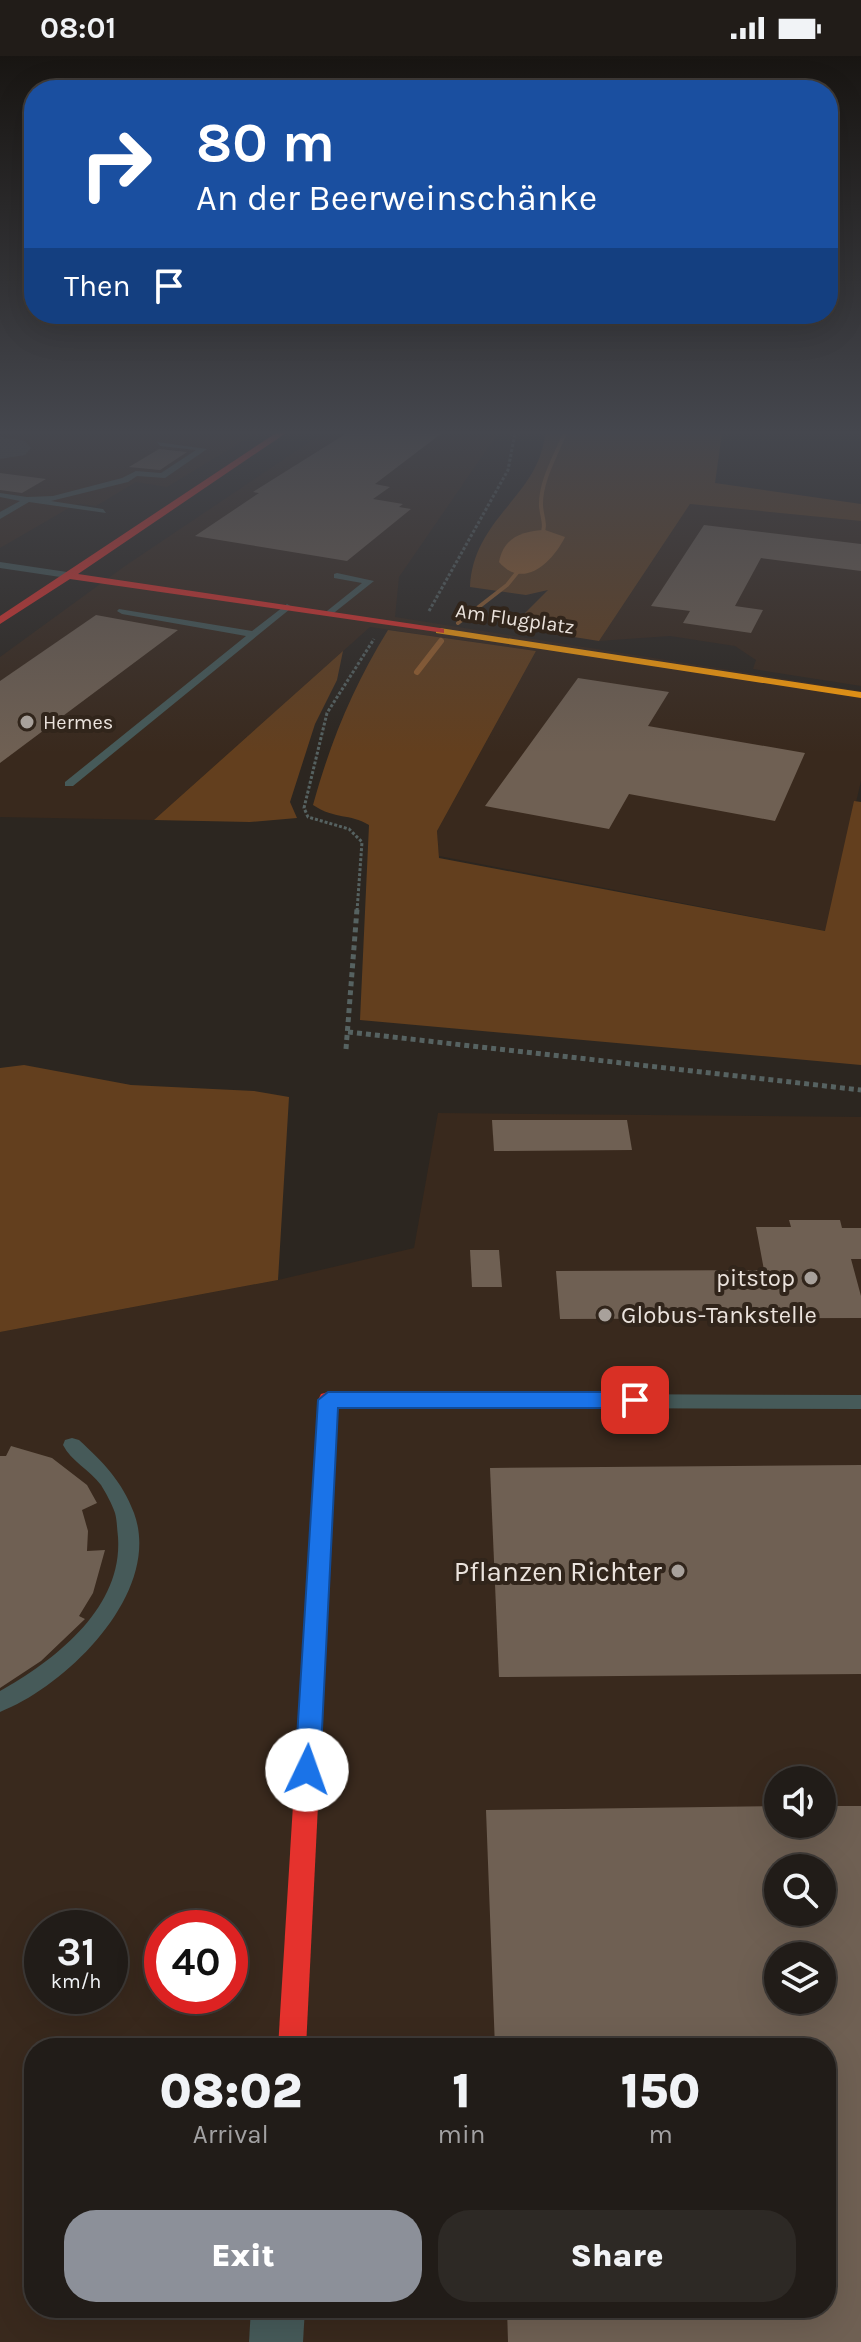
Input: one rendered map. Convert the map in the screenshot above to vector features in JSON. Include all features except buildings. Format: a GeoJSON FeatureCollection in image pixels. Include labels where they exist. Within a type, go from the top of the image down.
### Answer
{"type":"FeatureCollection","features":[{"type":"Feature","properties":{"kind":"street"},"geometry":{"type":"LineString","coordinates":[[0,621],[120,540]]}},
{"type":"Feature","properties":{"kind":"street","name":"Am Flugplatz"},"geometry":{"type":"LineString","coordinates":[[67,575],[861,695]]}},
{"type":"Feature","properties":{"kind":"street"},"geometry":{"type":"LineString","coordinates":[[293,2038],[328,1400]]}},
{"type":"Feature","properties":{"kind":"street"},"geometry":{"type":"LineString","coordinates":[[276,2342],[277,2318]]}},
{"type":"Feature","properties":{"kind":"lane"},"geometry":{"type":"LineString","coordinates":[[0,565],[67,575]]}},
{"type":"Feature","properties":{"kind":"lane"},"geometry":{"type":"LineString","coordinates":[[330,613],[369,581],[337,576]]}},
{"type":"Feature","properties":{"kind":"lane"},"geometry":{"type":"LineString","coordinates":[[69,784],[287,607]]}},
{"type":"Feature","properties":{"kind":"lane"},"geometry":{"type":"LineString","coordinates":[[122,611],[253,634]]}},
{"type":"Feature","properties":{"kind":"lane"},"geometry":{"type":"LineString","coordinates":[[328,1400],[861,1402]]}},
{"type":"Feature","properties":{"kind":"lane"},"geometry":{"type":"LineString","coordinates":[[0,1702],[59,1668],[85,1643],[106,1615],[121,1586],[128,1557],[129,1529],[123,1503],[111,1480],[94,1460],[72,1445]]}},
{"type":"Feature","properties":{"kind":"path"},"geometry":{"type":"LineString","coordinates":[[416,626],[431,609],[469,540]]}},
{"type":"Feature","properties":{"kind":"path"},"geometry":{"type":"LineString","coordinates":[[346,1049],[362,842],[349,829],[308,817],[304,808],[327,713],[378,633],[389,622]]}},
{"type":"Feature","properties":{"kind":"path"},"geometry":{"type":"LineString","coordinates":[[348,1032],[861,1090]]}},
{"type":"Feature","properties":{"kind":"shaded area"},"geometry":{"type":"Polygon","coordinates":[[[0,540],[14,540],[0,548],[0,540]]]}},
{"type":"Feature","properties":{"kind":"shaded area"},"geometry":{"type":"Polygon","coordinates":[[[164,540],[425,540],[399,577],[395,617],[861,691],[861,781],[826,931],[439,856],[437,831],[536,651],[370,627],[154,820],[0,817],[0,657],[164,540]]]}},
{"type":"Feature","properties":{"kind":"shaded area"},"geometry":{"type":"Polygon","coordinates":[[[563,540],[545,564],[536,570],[518,574],[499,562],[501,553],[510,541],[563,540]]]}},
{"type":"Feature","properties":{"kind":"shaded area"},"geometry":{"type":"Polygon","coordinates":[[[666,540],[861,540],[861,686],[753,669],[756,660],[735,646],[670,636],[599,641],[666,540]]]}},
{"type":"Feature","properties":{"kind":"shaded area"},"geometry":{"type":"Polygon","coordinates":[[[666,540],[599,641],[511,627],[548,590],[526,595],[470,587],[482,542],[666,540]]]}},
{"type":"Feature","properties":{"kind":"shaded area"},"geometry":{"type":"Polygon","coordinates":[[[388,630],[536,651],[437,831],[439,858],[825,931],[854,801],[861,802],[861,1065],[360,1020],[369,825],[313,805],[344,714],[388,630]]]}},
{"type":"Feature","properties":{"kind":"shaded area"},"geometry":{"type":"Polygon","coordinates":[[[343,651],[337,680],[315,724],[290,802],[297,818],[250,822],[154,820],[343,651]]]}},
{"type":"Feature","properties":{"kind":"shaded area"},"geometry":{"type":"Polygon","coordinates":[[[24,1065],[131,1085],[254,1091],[289,1097],[278,1280],[0,1332],[0,1068],[24,1065]]]}},
{"type":"Feature","properties":{"kind":"shaded area"},"geometry":{"type":"Polygon","coordinates":[[[438,1113],[861,1117],[861,2342],[0,2342],[0,1332],[278,1280],[414,1248],[438,1113]]]}},
{"type":"Feature","properties":{"kind":"waterway"},"geometry":{"type":"LineString","coordinates":[[458,623],[507,585],[520,569]]}},
{"type":"Feature","properties":{"kind":"waterway"},"geometry":{"type":"LineString","coordinates":[[417,672],[441,641]]}},
{"type":"Feature","properties":{"kind":"traffic: slow"},"geometry":{"type":"LineString","coordinates":[[440,631],[861,695]]}},
{"type":"Feature","properties":{"kind":"traffic: jam"},"geometry":{"type":"LineString","coordinates":[[0,621],[122,540]]}},
{"type":"Feature","properties":{"kind":"traffic: jam"},"geometry":{"type":"LineString","coordinates":[[67,575],[440,631]]}},
{"type":"Feature","properties":{"kind":"traffic: jam"},"geometry":{"type":"LineString","coordinates":[[293,2038],[328,1400]]}},
{"type":"Feature","properties":{"kind":"place","name":"Hermes"},"geometry":{"type":"Point","coordinates":[27,722]}},
{"type":"Feature","properties":{"kind":"place","name":"pitstop"},"geometry":{"type":"Point","coordinates":[811,1278]}},
{"type":"Feature","properties":{"kind":"place","name":"Globus-Tankstelle"},"geometry":{"type":"Point","coordinates":[605,1315]}},
{"type":"Feature","properties":{"kind":"place","name":"Pflanzen Richter"},"geometry":{"type":"Point","coordinates":[678,1571]}},
{"type":"Feature","properties":{"kind":"route"},"geometry":{"type":"LineString","coordinates":[[307,1770],[328,1400],[635,1400]]}}]}
